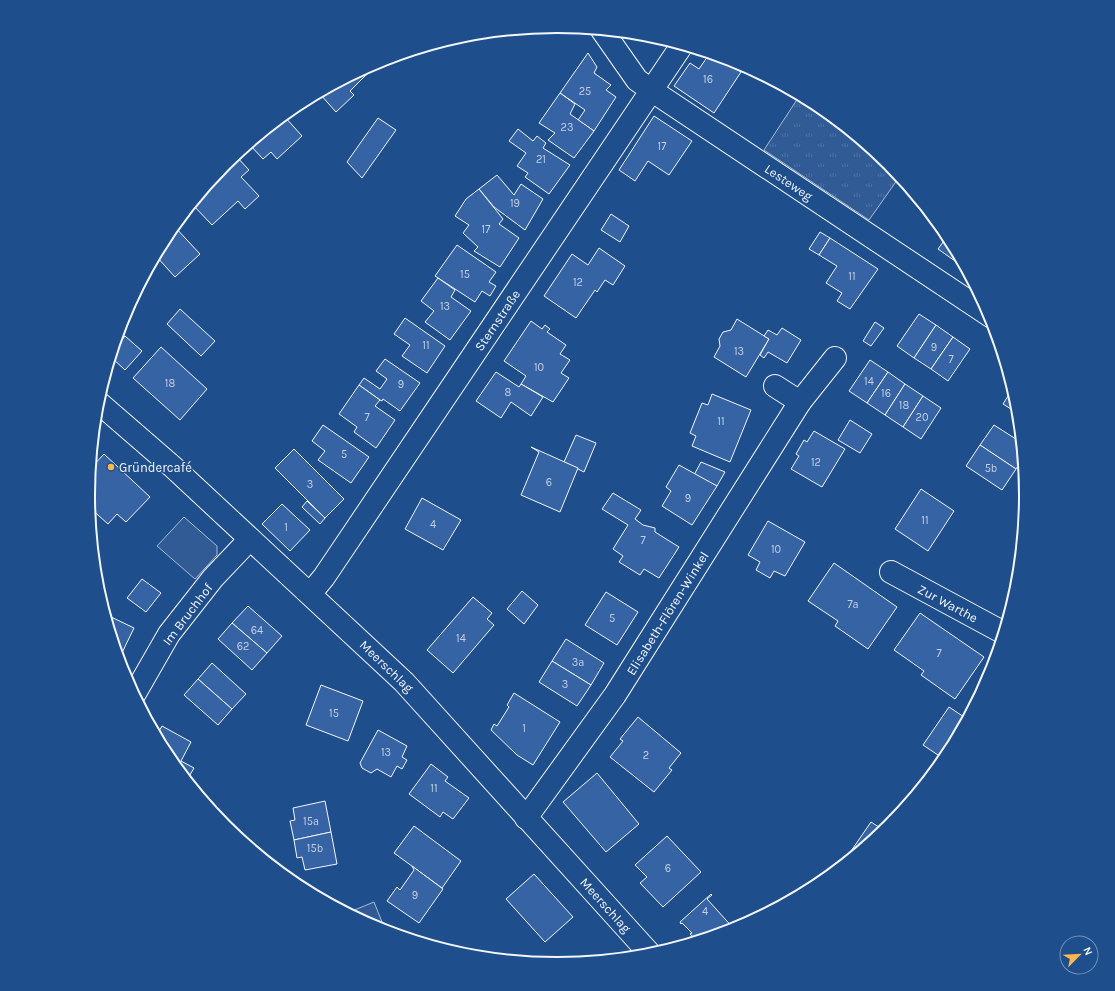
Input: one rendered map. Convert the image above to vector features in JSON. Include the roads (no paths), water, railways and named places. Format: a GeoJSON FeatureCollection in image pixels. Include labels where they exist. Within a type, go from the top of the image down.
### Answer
{"type":"FeatureCollection","features":[{"type":"Feature","properties":{"kind":"street","name":"Lesteweg"},"geometry":{"type":"LineString","coordinates":[[606,36],[637,80],[981,309]]}},
{"type":"Feature","properties":{"kind":"street","name":"Sternstraße"},"geometry":{"type":"LineString","coordinates":[[310,594],[324,577],[679,50]]}},
{"type":"Feature","properties":{"kind":"street","name":"Elisabeth-Flören-Winkel"},"geometry":{"type":"LineString","coordinates":[[526,818],[615,695],[800,402],[835,358]]}},
{"type":"Feature","properties":{"kind":"street"},"geometry":{"type":"LineString","coordinates":[[775,386],[800,402]]}},
{"type":"Feature","properties":{"kind":"street","name":"Meerschlag"},"geometry":{"type":"LineString","coordinates":[[104,407],[173,468],[404,682],[646,949]]}},
{"type":"Feature","properties":{"kind":"street","name":"Im Bruchhof"},"geometry":{"type":"LineString","coordinates":[[138,689],[169,634],[214,578],[250,539]]}},
{"type":"Feature","properties":{"kind":"street","name":"Zur Warthe"},"geometry":{"type":"LineString","coordinates":[[891,572],[999,630]]}},
{"type":"Feature","properties":{"kind":"place","name":"Gründercafé"},"geometry":{"type":"Point","coordinates":[111,467]}}]}
